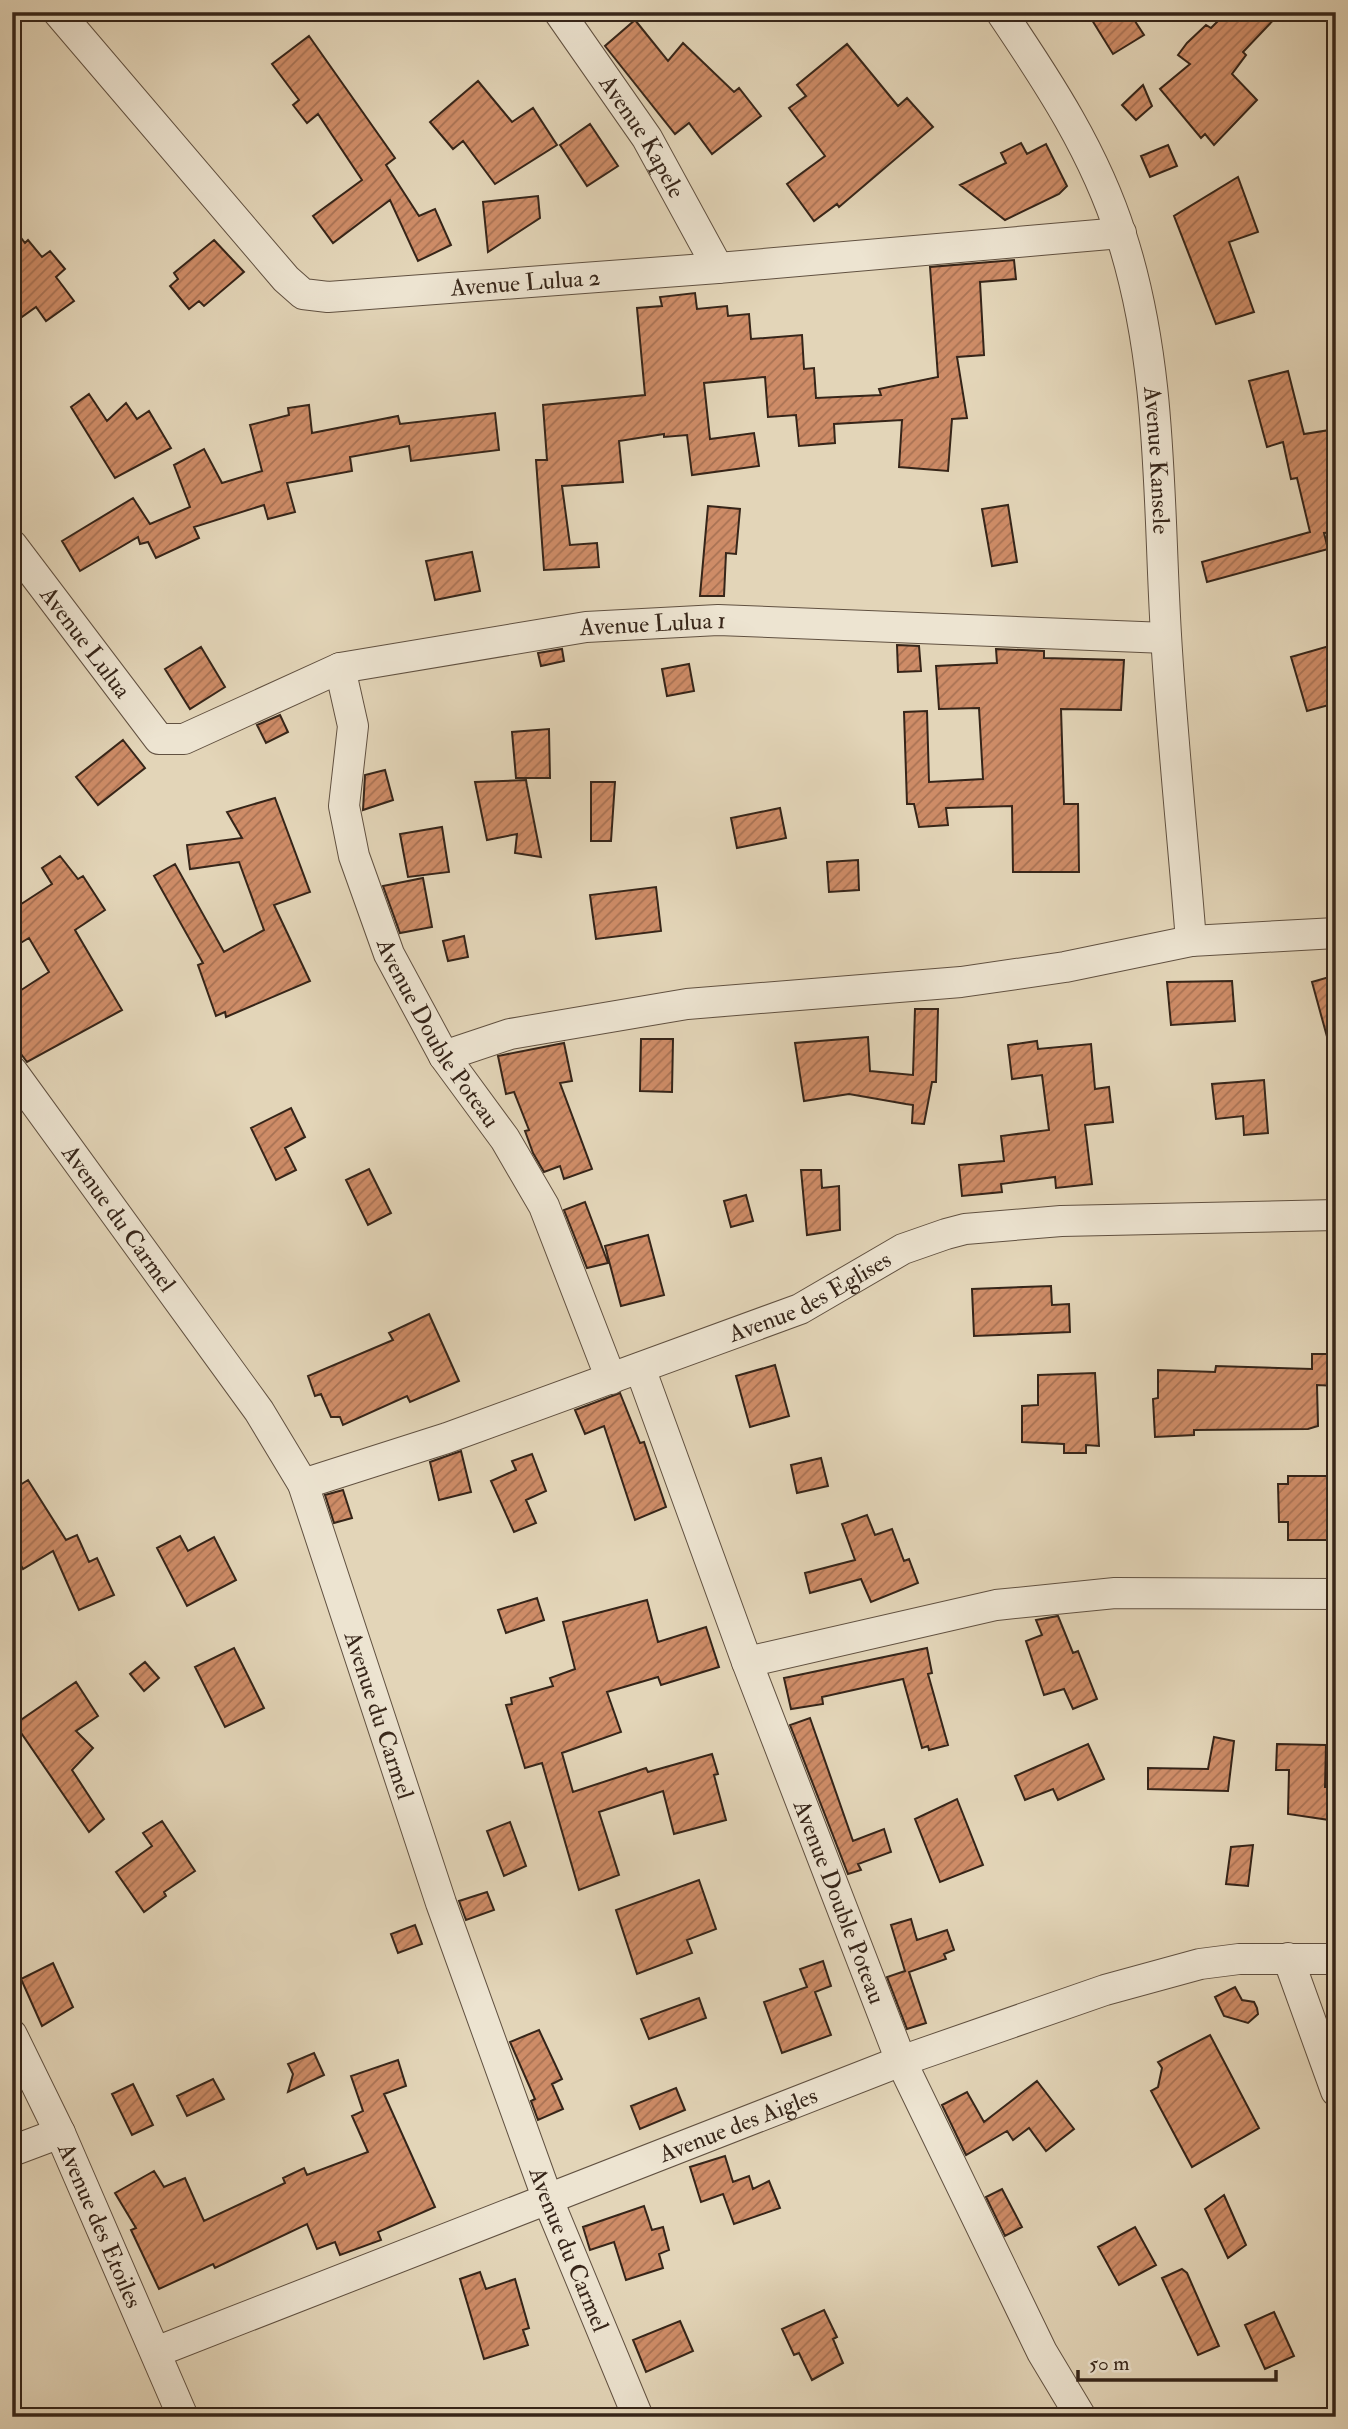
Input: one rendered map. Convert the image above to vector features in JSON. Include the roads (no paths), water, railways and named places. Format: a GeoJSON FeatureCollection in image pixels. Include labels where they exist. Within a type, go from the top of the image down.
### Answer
{"type":"FeatureCollection","features":[{"type":"Feature","properties":{"kind":"street","name":"Avenue Lulua 2"},"geometry":{"type":"LineString","coordinates":[[58,12],[286,279],[303,294],[328,297],[718,268],[1121,233]]}},
{"type":"Feature","properties":{"kind":"street","name":"Avenue Kapele"},"geometry":{"type":"LineString","coordinates":[[559,12],[647,138],[718,268]]}},
{"type":"Feature","properties":{"kind":"street","name":"Avenue Kansele"},"geometry":{"type":"LineString","coordinates":[[1001,12],[1072,120],[1121,233],[1144,323],[1152,377],[1166,638],[1191,942]]}},
{"type":"Feature","properties":{"kind":"street","name":"Avenue Lulua"},"geometry":{"type":"LineString","coordinates":[[12,545],[159,740]]}},
{"type":"Feature","properties":{"kind":"street","name":"Avenue Lulua 1"},"geometry":{"type":"LineString","coordinates":[[159,740],[184,739],[340,668],[586,627],[718,620],[1166,638]]}},
{"type":"Feature","properties":{"kind":"street","name":"Avenue Double Poteau"},"geometry":{"type":"LineString","coordinates":[[340,668],[353,726],[344,806],[354,856],[389,954],[444,1056],[505,1139],[544,1206],[611,1379]]}},
{"type":"Feature","properties":{"kind":"street"},"geometry":{"type":"LineString","coordinates":[[444,1056],[510,1034],[687,1004],[961,982],[1065,967],[1191,942],[1336,933]]}},
{"type":"Feature","properties":{"kind":"street","name":"Avenue du Carmel"},"geometry":{"type":"LineString","coordinates":[[12,1071],[251,1399],[303,1484],[400,1786],[548,2200],[638,2417]]}},
{"type":"Feature","properties":{"kind":"street","name":"Avenue des Eglises"},"geometry":{"type":"LineString","coordinates":[[303,1484],[447,1438],[800,1309],[902,1249],[965,1229],[1061,1221],[1336,1215]]}},
{"type":"Feature","properties":{"kind":"street","name":"Avenue Double Poteau"},"geometry":{"type":"LineString","coordinates":[[639,1368],[747,1662],[901,2061],[1042,2352],[1081,2417]]}},
{"type":"Feature","properties":{"kind":"street"},"geometry":{"type":"LineString","coordinates":[[747,1662],[996,1605],[1115,1593],[1336,1594]]}},
{"type":"Feature","properties":{"kind":"street"},"geometry":{"type":"LineString","coordinates":[[1289,1958],[1336,2091]]}},
{"type":"Feature","properties":{"kind":"street","name":"Avenue des Aigles"},"geometry":{"type":"LineString","coordinates":[[156,2352],[901,2061],[1151,1976],[1200,1964],[1289,1958],[1336,1959]]}},
{"type":"Feature","properties":{"kind":"street","name":"Avenue des Etoiles"},"geometry":{"type":"LineString","coordinates":[[12,2035],[60,2133],[183,2417]]}},
{"type":"Feature","properties":{"kind":"street"},"geometry":{"type":"LineString","coordinates":[[12,2151],[60,2133]]}}]}
